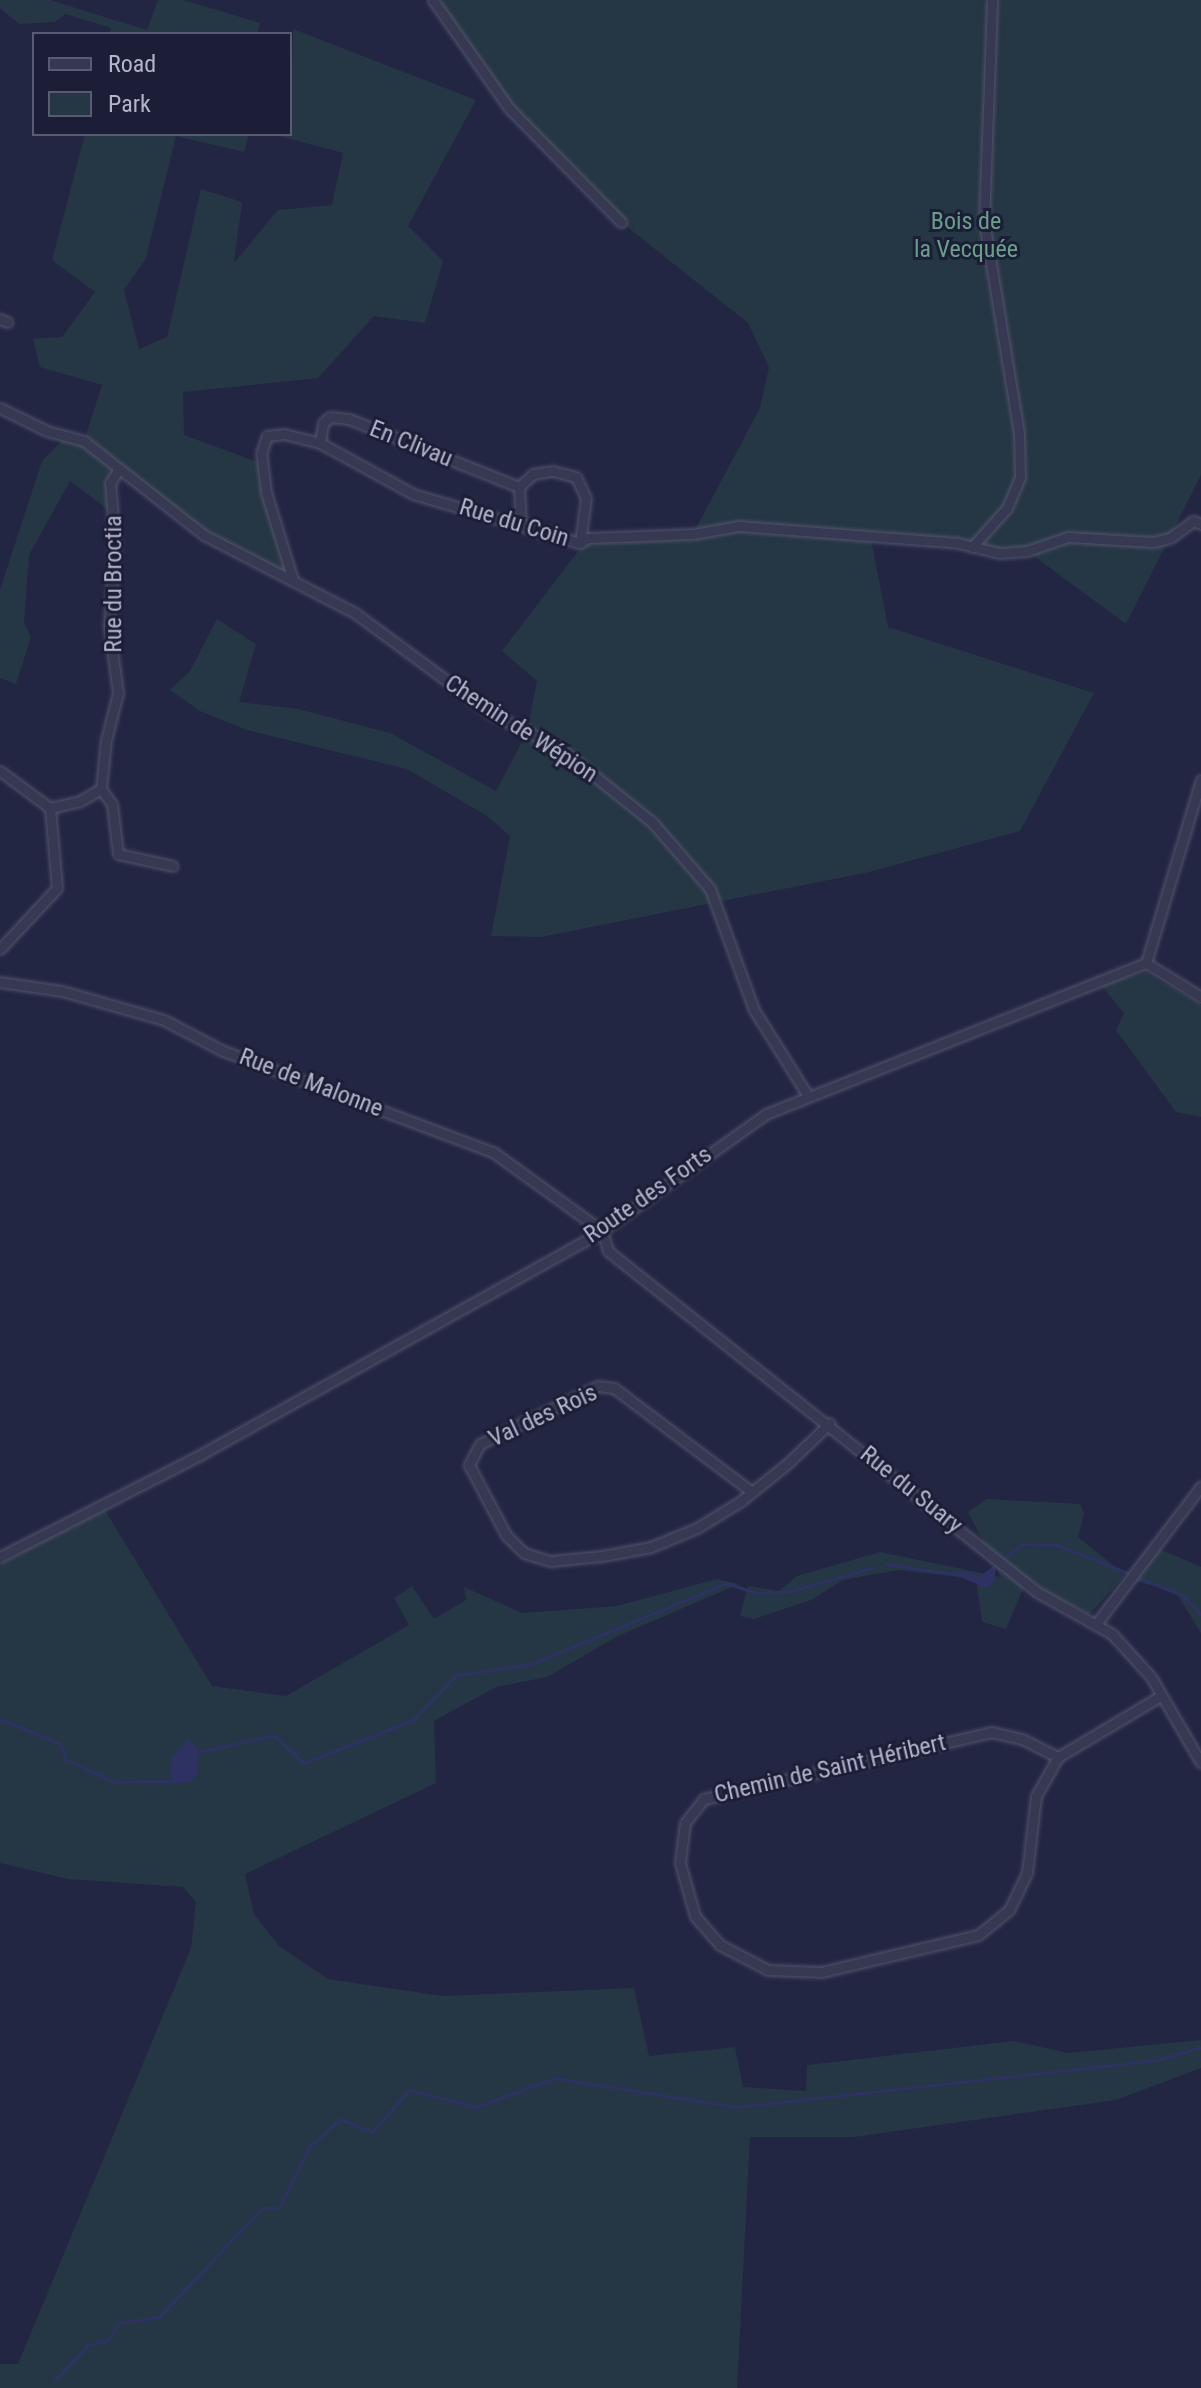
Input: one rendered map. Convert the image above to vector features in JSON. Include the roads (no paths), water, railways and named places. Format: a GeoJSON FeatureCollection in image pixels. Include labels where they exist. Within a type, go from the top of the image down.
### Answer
{"type":"FeatureCollection","features":[{"type":"Feature","properties":{"kind":"street"},"geometry":{"type":"LineString","coordinates":[[433,0],[509,108],[621,222]]}},
{"type":"Feature","properties":{"kind":"street"},"geometry":{"type":"LineString","coordinates":[[972,547],[1007,508],[1020,477],[1019,433],[984,221],[992,0]]}},
{"type":"Feature","properties":{"kind":"street"},"geometry":{"type":"LineString","coordinates":[[0,408],[47,431],[84,441],[117,472]]}},
{"type":"Feature","properties":{"kind":"street","name":"En Clivau"},"geometry":{"type":"LineString","coordinates":[[320,443],[323,423],[330,417],[349,419],[519,487]]}},
{"type":"Feature","properties":{"kind":"street","name":"Rue du Coin"},"geometry":{"type":"LineString","coordinates":[[293,580],[272,521],[261,444],[267,436],[284,434],[320,443],[413,494],[521,522],[580,543],[588,538],[693,534],[739,526],[1027,551],[1068,537],[1153,542],[1170,538],[1193,521],[1201,524]]}},
{"type":"Feature","properties":{"kind":"street"},"geometry":{"type":"LineString","coordinates":[[521,522],[519,487],[533,474],[553,471],[576,477],[586,498],[580,543]]}},
{"type":"Feature","properties":{"kind":"street","name":"Chemin de Wépion"},"geometry":{"type":"LineString","coordinates":[[117,472],[204,535],[355,613],[492,714],[561,749],[652,822],[710,889],[754,1010],[808,1096]]}},
{"type":"Feature","properties":{"kind":"street","name":"Rue du Broctia"},"geometry":{"type":"LineString","coordinates":[[117,472],[110,483],[115,542],[109,626],[118,693],[106,740],[101,789],[112,804],[118,854],[173,866]]}},
{"type":"Feature","properties":{"kind":"street"},"geometry":{"type":"LineString","coordinates":[[0,771],[50,808],[57,888],[0,949]]}},
{"type":"Feature","properties":{"kind":"street"},"geometry":{"type":"LineString","coordinates":[[1201,780],[1146,963],[1201,997]]}},
{"type":"Feature","properties":{"kind":"street"},"geometry":{"type":"LineString","coordinates":[[50,808],[80,801],[101,789]]}},
{"type":"Feature","properties":{"kind":"street","name":"Route des Forts"},"geometry":{"type":"LineString","coordinates":[[0,1557],[200,1455],[602,1231],[740,1129],[808,1096],[1146,963]]}},
{"type":"Feature","properties":{"kind":"street","name":"Rue de Malonne"},"geometry":{"type":"LineString","coordinates":[[0,982],[62,991],[164,1020],[221,1050],[493,1152],[602,1231]]}},
{"type":"Feature","properties":{"kind":"street","name":"Rue du Suary"},"geometry":{"type":"LineString","coordinates":[[602,1231],[608,1251],[830,1423],[1037,1592],[1096,1624],[1151,1677],[1159,1697],[1201,1763]]}},
{"type":"Feature","properties":{"kind":"street","name":"Val des Rois"},"geometry":{"type":"LineString","coordinates":[[752,1492],[614,1388],[598,1386],[480,1444],[469,1465],[506,1535],[524,1553],[551,1561],[651,1547],[697,1528],[752,1492],[830,1423]]}},
{"type":"Feature","properties":{"kind":"street"},"geometry":{"type":"LineString","coordinates":[[1096,1624],[1201,1486]]}},
{"type":"Feature","properties":{"kind":"street","name":"Chemin de Saint Héribert"},"geometry":{"type":"LineString","coordinates":[[1058,1757],[1022,1739],[991,1732],[704,1799],[685,1823],[680,1863],[695,1916],[720,1945],[768,1970],[822,1972],[978,1935],[1009,1910],[1027,1873],[1036,1796],[1058,1757],[1159,1697]]}},
{"type":"Feature","properties":{"kind":"water"},"geometry":{"type":"Polygon","coordinates":[[[996,1564],[994,1583],[986,1588],[951,1573],[968,1571],[979,1577],[996,1564]]]}},
{"type":"Feature","properties":{"kind":"water"},"geometry":{"type":"Polygon","coordinates":[[[189,1739],[199,1751],[198,1773],[191,1782],[177,1783],[170,1776],[172,1757],[189,1739]]]}},
{"type":"Feature","properties":{"kind":"waterway"},"geometry":{"type":"LineString","coordinates":[[1001,1560],[1023,1544],[1057,1545],[1130,1574]]}},
{"type":"Feature","properties":{"kind":"waterway"},"geometry":{"type":"LineString","coordinates":[[886,1564],[954,1574]]}},
{"type":"Feature","properties":{"kind":"waterway"},"geometry":{"type":"LineString","coordinates":[[198,1752],[273,1735],[304,1763],[413,1720],[456,1675],[531,1664],[727,1583],[756,1593],[791,1591],[875,1567]]}},
{"type":"Feature","properties":{"kind":"waterway"},"geometry":{"type":"LineString","coordinates":[[1137,1577],[1184,1596],[1201,1615]]}},
{"type":"Feature","properties":{"kind":"waterway"},"geometry":{"type":"LineString","coordinates":[[0,1719],[61,1744],[65,1759],[114,1782],[178,1781]]}},
{"type":"Feature","properties":{"kind":"waterway"},"geometry":{"type":"LineString","coordinates":[[54,2381],[88,2345],[108,2340],[119,2323],[159,2317],[262,2208],[279,2208],[309,2147],[340,2119],[372,2132],[409,2090],[476,2107],[554,2078],[737,2107],[1158,2060],[1201,2047]]}},
{"type":"Feature","properties":{"kind":"park label","name":"Bois de la Vecquée"},"geometry":{"type":"Point","coordinates":[966,236]}}]}
